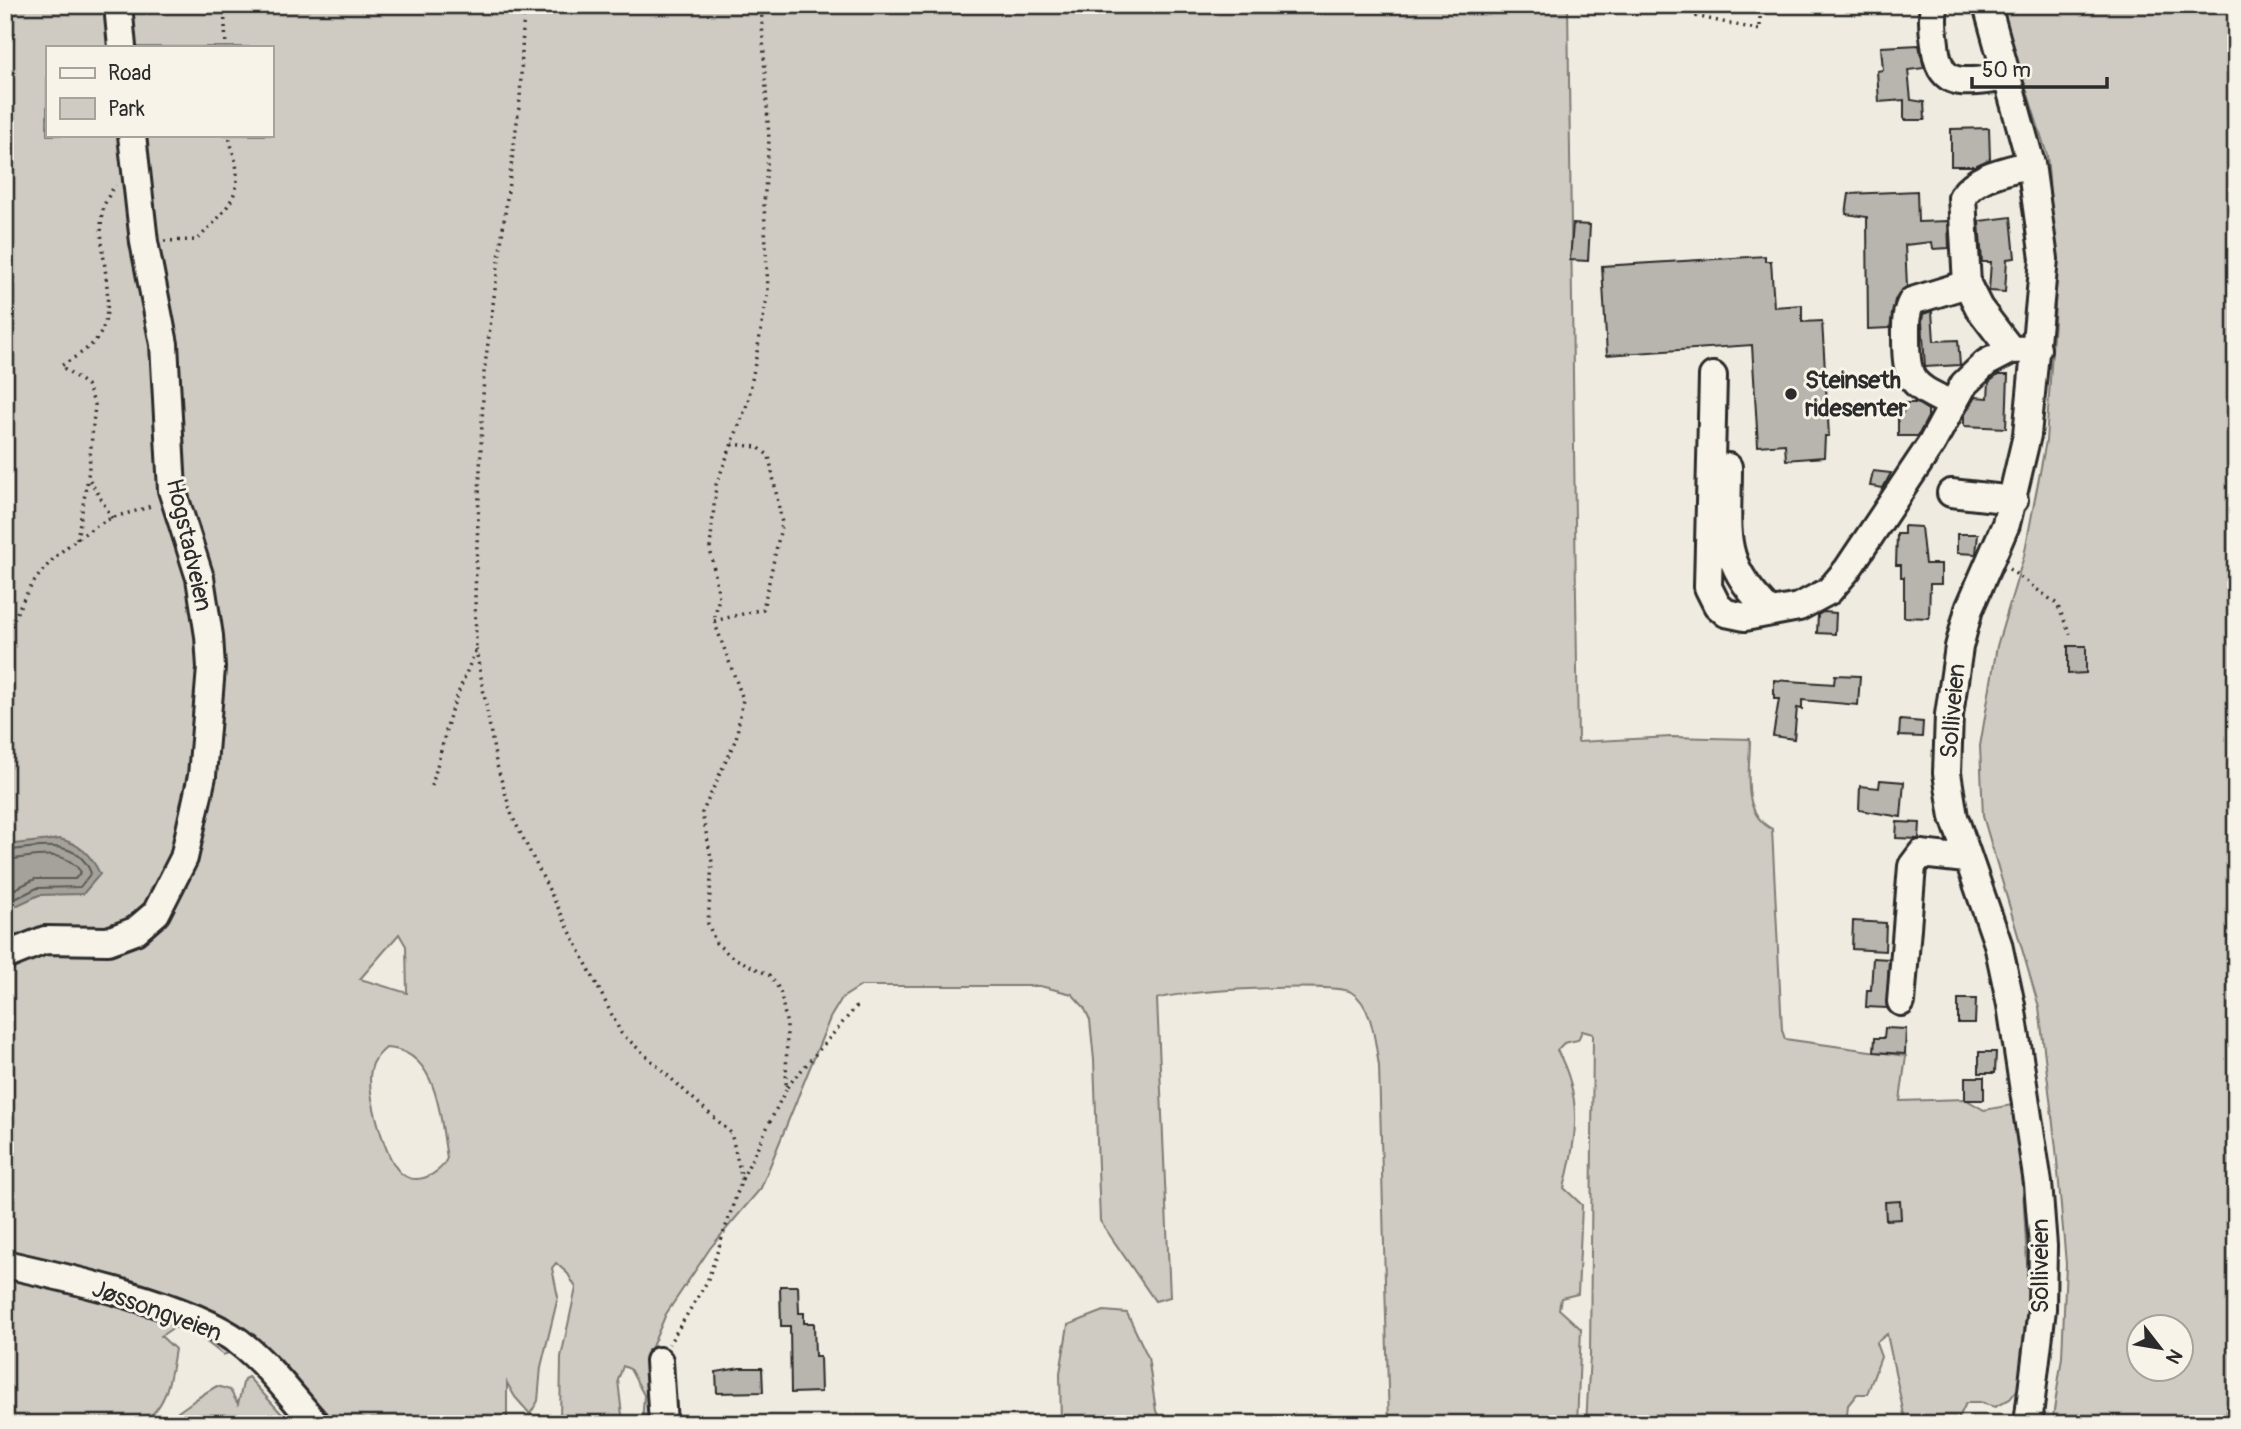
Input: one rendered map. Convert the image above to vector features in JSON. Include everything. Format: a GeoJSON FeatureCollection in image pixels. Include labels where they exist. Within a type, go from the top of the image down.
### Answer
{"type":"FeatureCollection","features":[{"type":"Feature","properties":{"kind":"street"},"geometry":{"type":"LineString","coordinates":[[118,5],[122,46]]}},
{"type":"Feature","properties":{"kind":"street"},"geometry":{"type":"LineString","coordinates":[[1934,5],[1934,39],[1940,72],[1956,81],[2008,78]]}},
{"type":"Feature","properties":{"kind":"street","name":"Solliveien"},"geometry":{"type":"LineString","coordinates":[[1987,5],[2031,164],[2044,259],[2024,349],[2027,435],[2014,500],[1969,609],[1959,647],[1949,715],[1947,773],[1954,817],[1966,859],[1998,944],[2011,1005],[2038,1183],[2043,1246],[2042,1309],[2028,1424]]}},
{"type":"Feature","properties":{"kind":"street","name":"Hogstadveien"},"geometry":{"type":"LineString","coordinates":[[5,956],[45,940],[108,940],[135,931],[156,913],[184,858],[202,776],[211,668],[200,578],[172,490],[164,344],[144,242],[132,136]]}},
{"type":"Feature","properties":{"kind":"street"},"geometry":{"type":"LineString","coordinates":[[1713,376],[1708,587],[1717,605],[1726,613],[1745,617],[1799,607],[1829,591],[1878,525],[1964,384],[1986,363],[2024,349],[1979,308],[1967,284],[1962,197],[1970,185],[1986,177],[2031,164]]}},
{"type":"Feature","properties":{"kind":"street"},"geometry":{"type":"LineString","coordinates":[[1953,405],[1924,390],[1906,367],[1906,310],[1912,301],[1967,284]]}},
{"type":"Feature","properties":{"kind":"street"},"geometry":{"type":"LineString","coordinates":[[1951,493],[2014,500]]}},
{"type":"Feature","properties":{"kind":"street"},"geometry":{"type":"LineString","coordinates":[[1901,1002],[1908,888],[1915,858],[1921,854],[1966,859]]}},
{"type":"Feature","properties":{"kind":"street","name":"Jøssongveien"},"geometry":{"type":"LineString","coordinates":[[5,1264],[153,1304],[212,1325],[240,1343],[316,1424]]}},
{"type":"Feature","properties":{"kind":"street"},"geometry":{"type":"LineString","coordinates":[[659,1361],[663,1424]]}},
{"type":"Feature","properties":{"kind":"path"},"geometry":{"type":"LineString","coordinates":[[224,5],[226,46]]}},
{"type":"Feature","properties":{"kind":"path"},"geometry":{"type":"LineString","coordinates":[[524,5],[520,99],[484,373],[475,594],[476,649],[496,762],[518,828],[621,1033],[731,1133],[742,1179]]}},
{"type":"Feature","properties":{"kind":"path"},"geometry":{"type":"LineString","coordinates":[[761,5],[769,140],[764,204],[768,291],[748,402],[716,485],[710,548],[719,597],[714,621],[743,699],[736,739],[702,813],[712,862],[708,924],[716,943],[732,957],[769,975],[780,990],[788,1027],[786,1089]]}},
{"type":"Feature","properties":{"kind":"path"},"geometry":{"type":"LineString","coordinates":[[1687,5],[1695,16],[1760,30],[1760,5]]}},
{"type":"Feature","properties":{"kind":"path"},"geometry":{"type":"LineString","coordinates":[[144,242],[197,240],[225,211],[237,188],[238,171],[229,136]]}},
{"type":"Feature","properties":{"kind":"path"},"geometry":{"type":"LineString","coordinates":[[77,541],[88,477],[95,405],[87,385],[61,366],[96,340],[104,325],[108,298],[104,271],[103,209],[118,178]]}},
{"type":"Feature","properties":{"kind":"path"},"geometry":{"type":"LineString","coordinates":[[714,621],[763,609],[782,523],[769,456],[758,447],[732,443]]}},
{"type":"Feature","properties":{"kind":"path"},"geometry":{"type":"LineString","coordinates":[[88,477],[113,518]]}},
{"type":"Feature","properties":{"kind":"path"},"geometry":{"type":"LineString","coordinates":[[5,646],[15,611],[30,583],[77,541],[113,518],[145,509],[172,490]]}},
{"type":"Feature","properties":{"kind":"path"},"geometry":{"type":"LineString","coordinates":[[1992,558],[2047,595],[2063,615],[2070,634]]}},
{"type":"Feature","properties":{"kind":"path"},"geometry":{"type":"LineString","coordinates":[[432,786],[451,711],[476,649]]}},
{"type":"Feature","properties":{"kind":"path"},"geometry":{"type":"LineString","coordinates":[[659,1361],[707,1282],[742,1179],[786,1089],[858,1006]]}},
{"type":"Feature","properties":{"kind":"green space"},"geometry":{"type":"Polygon","coordinates":[[[5,5],[1568,5],[1578,742],[1671,737],[1750,739],[1751,801],[1762,822],[1772,829],[1782,1030],[1785,1039],[1906,1056],[1900,1101],[1965,1099],[1984,1110],[2012,1105],[2019,1111],[2031,1341],[2023,1382],[2010,1399],[1995,1407],[1966,1403],[1956,1424],[1906,1424],[1887,1334],[1876,1343],[1881,1357],[1867,1394],[1857,1394],[1848,1405],[1846,1424],[1586,1424],[1590,1356],[1593,1034],[1582,1031],[1578,1040],[1564,1043],[1557,1050],[1571,1084],[1575,1118],[1572,1152],[1564,1188],[1582,1205],[1578,1294],[1561,1298],[1559,1309],[1581,1329],[1577,1424],[1389,1424],[1379,1066],[1372,1025],[1364,1006],[1351,992],[1316,988],[1255,989],[1193,993],[1157,999],[1170,1297],[1155,1301],[1100,1221],[1090,1020],[1084,1007],[1072,994],[1040,986],[861,986],[842,998],[830,1018],[761,1188],[711,1247],[666,1314],[651,1349],[655,1424],[642,1424],[644,1395],[630,1369],[623,1366],[618,1380],[623,1424],[560,1424],[561,1357],[576,1288],[568,1274],[556,1263],[552,1268],[558,1297],[541,1367],[538,1401],[530,1414],[507,1383],[507,1424],[337,1424],[278,1369],[168,1312],[232,1352],[223,1355],[199,1336],[174,1327],[161,1336],[175,1349],[166,1392],[156,1410],[138,1424],[5,1424],[5,5]],[[399,934],[360,979],[407,993],[406,946],[399,934]],[[386,1048],[373,1063],[370,1080],[382,1136],[398,1170],[411,1178],[425,1178],[438,1170],[447,1158],[434,1089],[427,1073],[417,1061],[404,1052],[386,1048]]]}},
{"type":"Feature","properties":{"kind":"green space"},"geometry":{"type":"Polygon","coordinates":[[[2000,5],[2236,5],[2236,1424],[2052,1424],[2062,1357],[2066,1264],[2056,1149],[2039,1007],[1983,816],[1980,746],[1997,646],[2024,556],[2046,441],[2057,275],[2047,155],[2000,5]]]}},
{"type":"Feature","properties":{"kind":"green space"},"geometry":{"type":"Polygon","coordinates":[[[1104,1311],[1127,1313],[1148,1357],[1156,1411],[1163,1424],[1061,1424],[1060,1373],[1068,1325],[1104,1311]]]}},
{"type":"Feature","properties":{"kind":"green space"},"geometry":{"type":"Polygon","coordinates":[[[248,1377],[291,1424],[159,1424],[217,1386],[230,1390],[238,1404],[244,1379],[248,1377]]]}},
{"type":"Feature","properties":{"kind":"water"},"geometry":{"type":"Polygon","coordinates":[[[60,839],[84,851],[100,874],[83,894],[39,895],[5,911],[5,845],[60,839]]]}},
{"type":"Feature","properties":{"kind":"building"},"geometry":{"type":"Polygon","coordinates":[[[1919,45],[1924,68],[1908,70],[1911,100],[1924,102],[1925,120],[1904,120],[1904,100],[1879,102],[1877,71],[1883,70],[1881,47],[1919,45]]]}},
{"type":"Feature","properties":{"kind":"building"},"geometry":{"type":"Polygon","coordinates":[[[1989,128],[1990,159],[1975,166],[1951,166],[1951,129],[1989,128]]]}},
{"type":"Feature","properties":{"kind":"building"},"geometry":{"type":"Polygon","coordinates":[[[1917,191],[1918,222],[1948,221],[1949,248],[1933,249],[1932,242],[1905,245],[1907,286],[1895,300],[1890,328],[1868,329],[1867,217],[1846,214],[1849,194],[1917,191]]]}},
{"type":"Feature","properties":{"kind":"building"},"geometry":{"type":"Polygon","coordinates":[[[2011,217],[2015,258],[2007,259],[2005,292],[1989,291],[1991,262],[1982,262],[1979,221],[2011,217]]]}},
{"type":"Feature","properties":{"kind":"building"},"geometry":{"type":"Polygon","coordinates":[[[1573,224],[1590,225],[1588,261],[1570,260],[1573,224]]]}},
{"type":"Feature","properties":{"kind":"building"},"geometry":{"type":"Polygon","coordinates":[[[1765,256],[1765,261],[1771,261],[1774,307],[1802,305],[1802,322],[1822,321],[1829,436],[1825,436],[1824,457],[1786,460],[1785,444],[1758,446],[1752,345],[1607,355],[1602,266],[1765,256]]]}},
{"type":"Feature","properties":{"kind":"building"},"geometry":{"type":"Polygon","coordinates":[[[1932,311],[1934,341],[1958,340],[1960,365],[1925,367],[1922,321],[1923,314],[1932,311]]]}},
{"type":"Feature","properties":{"kind":"building"},"geometry":{"type":"Polygon","coordinates":[[[1998,375],[2008,375],[2006,428],[1964,426],[1964,416],[1975,397],[1988,398],[1989,382],[1998,375]]]}},
{"type":"Feature","properties":{"kind":"building"},"geometry":{"type":"Polygon","coordinates":[[[1904,403],[1917,403],[1928,410],[1928,417],[1918,436],[1898,436],[1898,413],[1903,413],[1904,403]]]}},
{"type":"Feature","properties":{"kind":"building"},"geometry":{"type":"Polygon","coordinates":[[[1873,471],[1891,473],[1883,488],[1870,486],[1873,471]]]}},
{"type":"Feature","properties":{"kind":"building"},"geometry":{"type":"Polygon","coordinates":[[[1904,526],[1921,527],[1925,564],[1941,564],[1941,584],[1930,584],[1929,618],[1904,617],[1904,577],[1901,577],[1901,565],[1896,565],[1897,534],[1904,534],[1904,526]]]}},
{"type":"Feature","properties":{"kind":"building"},"geometry":{"type":"Polygon","coordinates":[[[1957,534],[1978,534],[1976,554],[1957,553],[1957,534]]]}},
{"type":"Feature","properties":{"kind":"building"},"geometry":{"type":"Polygon","coordinates":[[[1823,612],[1836,613],[1835,634],[1817,633],[1818,615],[1823,612]]]}},
{"type":"Feature","properties":{"kind":"building"},"geometry":{"type":"Polygon","coordinates":[[[2068,646],[2086,646],[2086,673],[2068,674],[2068,646]]]}},
{"type":"Feature","properties":{"kind":"building"},"geometry":{"type":"Polygon","coordinates":[[[1835,675],[1860,676],[1858,705],[1802,700],[1802,709],[1797,708],[1794,739],[1773,736],[1779,699],[1774,699],[1774,680],[1834,684],[1835,675]]]}},
{"type":"Feature","properties":{"kind":"building"},"geometry":{"type":"Polygon","coordinates":[[[1900,720],[1923,722],[1922,737],[1899,736],[1900,720]]]}},
{"type":"Feature","properties":{"kind":"building"},"geometry":{"type":"Polygon","coordinates":[[[1880,780],[1904,782],[1901,817],[1859,810],[1860,786],[1879,788],[1880,780]]]}},
{"type":"Feature","properties":{"kind":"building"},"geometry":{"type":"Polygon","coordinates":[[[1897,822],[1920,823],[1919,839],[1896,838],[1897,822]]]}},
{"type":"Feature","properties":{"kind":"building"},"geometry":{"type":"Polygon","coordinates":[[[1853,921],[1886,923],[1885,951],[1852,949],[1853,921]]]}},
{"type":"Feature","properties":{"kind":"building"},"geometry":{"type":"Polygon","coordinates":[[[1873,958],[1889,959],[1887,1008],[1866,1007],[1867,990],[1871,990],[1873,958]]]}},
{"type":"Feature","properties":{"kind":"building"},"geometry":{"type":"Polygon","coordinates":[[[1958,999],[1976,999],[1975,1023],[1958,1023],[1958,999]]]}},
{"type":"Feature","properties":{"kind":"building"},"geometry":{"type":"Polygon","coordinates":[[[1885,1028],[1906,1029],[1905,1054],[1874,1052],[1875,1038],[1884,1038],[1885,1028]]]}},
{"type":"Feature","properties":{"kind":"building"},"geometry":{"type":"Polygon","coordinates":[[[1979,1052],[1996,1052],[1995,1073],[1979,1073],[1979,1052]]]}},
{"type":"Feature","properties":{"kind":"building"},"geometry":{"type":"Polygon","coordinates":[[[1965,1077],[1984,1077],[1984,1100],[1965,1100],[1965,1077]]]}},
{"type":"Feature","properties":{"kind":"building"},"geometry":{"type":"Polygon","coordinates":[[[1900,1201],[1901,1219],[1886,1220],[1885,1202],[1900,1201]]]}},
{"type":"Feature","properties":{"kind":"building"},"geometry":{"type":"Polygon","coordinates":[[[780,1286],[798,1286],[799,1313],[804,1313],[804,1323],[814,1323],[815,1356],[820,1356],[821,1392],[791,1393],[790,1326],[781,1326],[780,1286]]]}},
{"type":"Feature","properties":{"kind":"building"},"geometry":{"type":"Polygon","coordinates":[[[762,1368],[763,1392],[717,1393],[716,1372],[762,1368]]]}},
{"type":"Feature","properties":{"kind":"place","name":"Steinseth ridesenter"},"geometry":{"type":"Point","coordinates":[1791,394]}}]}
